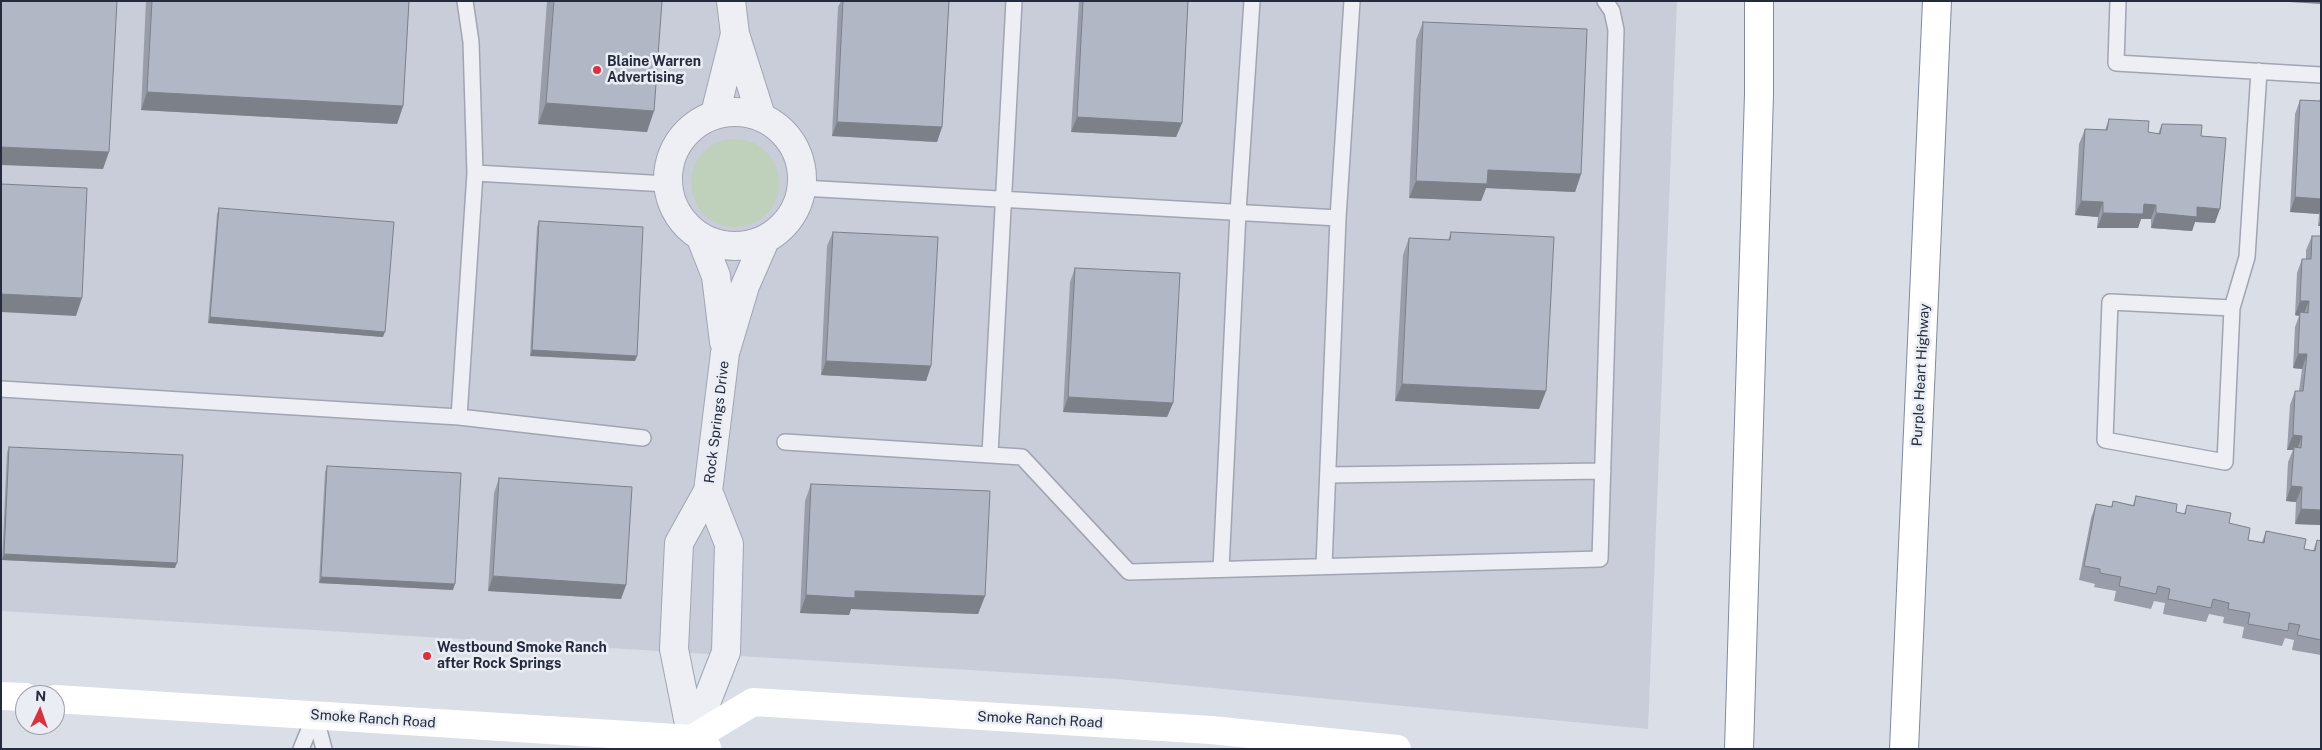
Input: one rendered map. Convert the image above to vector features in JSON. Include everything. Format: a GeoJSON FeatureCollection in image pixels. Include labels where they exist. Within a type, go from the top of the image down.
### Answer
{"type":"FeatureCollection","features":[{"type":"Feature","properties":{"kind":"main road"},"geometry":{"type":"LineString","coordinates":[[1739,749],[1758,104],[1759,1]]}},
{"type":"Feature","properties":{"kind":"main road","name":"Purple Heart Highway"},"geometry":{"type":"LineString","coordinates":[[1904,749],[1937,1]]}},
{"type":"Feature","properties":{"kind":"main road"},"geometry":{"type":"LineString","coordinates":[[1908,667],[1921,749]]}},
{"type":"Feature","properties":{"kind":"main road"},"geometry":{"type":"LineString","coordinates":[[1,696],[15,697]]}},
{"type":"Feature","properties":{"kind":"main road","name":"Smoke Ranch Road"},"geometry":{"type":"LineString","coordinates":[[65,700],[316,715],[697,745],[753,702],[1211,730],[1397,749]]}},
{"type":"Feature","properties":{"kind":"street"},"geometry":{"type":"LineString","coordinates":[[731,1],[735,34],[761,116]]}},
{"type":"Feature","properties":{"kind":"street"},"geometry":{"type":"LineString","coordinates":[[715,114],[735,34]]}},
{"type":"Feature","properties":{"kind":"street","name":"Rock Springs Drive"},"geometry":{"type":"LineString","coordinates":[[738,111],[761,116],[780,128],[795,146],[802,166],[802,188],[796,209],[783,227],[765,240],[744,246],[722,246],[701,238],[684,224],[676,212],[672,205],[667,184],[669,161],[679,140],[695,124],[715,114],[738,111]]}},
{"type":"Feature","properties":{"kind":"street","name":"Rock Springs Drive"},"geometry":{"type":"LineString","coordinates":[[701,238],[716,276],[725,353]]}},
{"type":"Feature","properties":{"kind":"street","name":"Rock Springs Drive"},"geometry":{"type":"LineString","coordinates":[[697,745],[674,650],[679,543],[708,492],[725,353],[745,286],[765,240]]}},
{"type":"Feature","properties":{"kind":"street","name":"Rock Springs Drive"},"geometry":{"type":"LineString","coordinates":[[697,745],[726,652],[729,544],[708,492]]}},
{"type":"Feature","properties":{"kind":"lane"},"geometry":{"type":"LineString","coordinates":[[459,417],[475,173],[471,42],[465,1]]}},
{"type":"Feature","properties":{"kind":"lane"},"geometry":{"type":"LineString","coordinates":[[990,454],[1014,1]]}},
{"type":"Feature","properties":{"kind":"lane"},"geometry":{"type":"LineString","coordinates":[[1221,569],[1238,212],[1252,1]]}},
{"type":"Feature","properties":{"kind":"lane"},"geometry":{"type":"LineString","coordinates":[[1324,566],[1338,218],[1352,1]]}},
{"type":"Feature","properties":{"kind":"lane"},"geometry":{"type":"LineString","coordinates":[[784,442],[1022,457],[1129,572],[1600,559],[1616,30],[1612,11],[1605,1]]}},
{"type":"Feature","properties":{"kind":"lane"},"geometry":{"type":"LineString","coordinates":[[2118,1],[2116,63],[2321,75]]}},
{"type":"Feature","properties":{"kind":"lane"},"geometry":{"type":"LineString","coordinates":[[2232,308],[2110,302],[2106,440],[2225,462],[2232,308],[2247,257],[2259,71]]}},
{"type":"Feature","properties":{"kind":"lane"},"geometry":{"type":"LineString","coordinates":[[475,173],[667,184]]}},
{"type":"Feature","properties":{"kind":"lane"},"geometry":{"type":"LineString","coordinates":[[802,188],[1338,218]]}},
{"type":"Feature","properties":{"kind":"lane"},"geometry":{"type":"LineString","coordinates":[[1,389],[459,417],[643,438]]}},
{"type":"Feature","properties":{"kind":"lane"},"geometry":{"type":"LineString","coordinates":[[1328,475],[1603,471]]}},
{"type":"Feature","properties":{"kind":"lane"},"geometry":{"type":"LineString","coordinates":[[301,749],[316,715]]}},
{"type":"Feature","properties":{"kind":"lane"},"geometry":{"type":"LineString","coordinates":[[316,715],[324,749]]}},
{"type":"Feature","properties":{"kind":"shaded area"},"geometry":{"type":"Polygon","coordinates":[[[1,1],[1677,1],[1648,729],[1117,679],[1,611],[1,1]]]}},
{"type":"Feature","properties":{"kind":"green space"},"geometry":{"type":"Polygon","coordinates":[[[735,139],[752,142],[760,146],[772,158],[776,166],[779,183],[776,200],[772,208],[760,220],[752,224],[735,227],[718,224],[710,220],[698,208],[694,200],[691,183],[694,166],[698,158],[710,146],[718,142],[735,139]]]}},
{"type":"Feature","properties":{"kind":"building"},"geometry":{"type":"Polygon","coordinates":[[[1,1],[117,1],[109,152],[1,147],[1,1]]]}},
{"type":"Feature","properties":{"kind":"building"},"geometry":{"type":"Polygon","coordinates":[[[152,1],[409,1],[403,106],[147,92],[152,1]]]}},
{"type":"Feature","properties":{"kind":"building","name":"Blaine Warren Advertising"},"geometry":{"type":"Polygon","coordinates":[[[554,1],[662,1],[654,111],[546,103],[554,1]]]}},
{"type":"Feature","properties":{"kind":"building"},"geometry":{"type":"Polygon","coordinates":[[[843,1],[949,1],[942,127],[837,122],[843,1]]]}},
{"type":"Feature","properties":{"kind":"building"},"geometry":{"type":"Polygon","coordinates":[[[1083,1],[1188,1],[1182,123],[1077,117],[1083,1]]]}},
{"type":"Feature","properties":{"kind":"building"},"geometry":{"type":"Polygon","coordinates":[[[1423,22],[1587,29],[1581,174],[1488,170],[1487,184],[1416,181],[1423,22]]]}},
{"type":"Feature","properties":{"kind":"building"},"geometry":{"type":"Polygon","coordinates":[[[2321,97],[2321,199],[2295,197],[2300,100],[2320,101],[2321,97]]]}},
{"type":"Feature","properties":{"kind":"building"},"geometry":{"type":"Polygon","coordinates":[[[2109,119],[2149,121],[2148,132],[2160,134],[2162,124],[2202,125],[2201,136],[2226,138],[2220,209],[2197,207],[2197,217],[2156,213],[2156,205],[2144,204],[2143,214],[2103,213],[2103,202],[2081,201],[2085,129],[2107,130],[2109,119]]]}},
{"type":"Feature","properties":{"kind":"building"},"geometry":{"type":"Polygon","coordinates":[[[1,184],[87,188],[82,298],[1,294],[1,184]]]}},
{"type":"Feature","properties":{"kind":"building"},"geometry":{"type":"Polygon","coordinates":[[[219,208],[394,222],[385,332],[210,317],[219,208]]]}},
{"type":"Feature","properties":{"kind":"building"},"geometry":{"type":"Polygon","coordinates":[[[539,221],[643,227],[637,356],[532,350],[539,221]]]}},
{"type":"Feature","properties":{"kind":"building"},"geometry":{"type":"Polygon","coordinates":[[[833,232],[938,237],[931,366],[826,361],[833,232]]]}},
{"type":"Feature","properties":{"kind":"building"},"geometry":{"type":"Polygon","coordinates":[[[1451,232],[1554,237],[1546,391],[1402,384],[1409,238],[1450,240],[1451,232]]]}},
{"type":"Feature","properties":{"kind":"building"},"geometry":{"type":"Polygon","coordinates":[[[2312,236],[2321,236],[2321,510],[2301,509],[2302,487],[2291,486],[2294,447],[2301,448],[2302,436],[2293,435],[2295,391],[2303,391],[2307,354],[2298,354],[2300,312],[2308,313],[2309,301],[2300,301],[2302,259],[2311,259],[2312,236]]]}},
{"type":"Feature","properties":{"kind":"building"},"geometry":{"type":"Polygon","coordinates":[[[1075,268],[1180,273],[1173,403],[1068,397],[1075,268]]]}},
{"type":"Feature","properties":{"kind":"building"},"geometry":{"type":"Polygon","coordinates":[[[9,447],[183,455],[177,563],[4,554],[9,447]]]}},
{"type":"Feature","properties":{"kind":"building"},"geometry":{"type":"Polygon","coordinates":[[[327,466],[461,473],[455,584],[321,577],[327,466]]]}},
{"type":"Feature","properties":{"kind":"building"},"geometry":{"type":"Polygon","coordinates":[[[499,478],[632,487],[626,585],[493,576],[499,478]]]}},
{"type":"Feature","properties":{"kind":"building"},"geometry":{"type":"Polygon","coordinates":[[[811,484],[990,491],[985,596],[855,591],[855,598],[806,595],[811,484]]]}},
{"type":"Feature","properties":{"kind":"building"},"geometry":{"type":"Polygon","coordinates":[[[2136,496],[2177,504],[2176,512],[2185,514],[2187,505],[2231,513],[2229,523],[2250,528],[2248,540],[2264,543],[2266,531],[2306,539],[2304,549],[2315,551],[2317,540],[2321,541],[2321,640],[2297,635],[2300,625],[2289,623],[2288,631],[2248,624],[2250,613],[2228,609],[2229,603],[2213,599],[2211,608],[2168,599],[2170,589],[2158,586],[2156,594],[2119,586],[2121,577],[2100,573],[2100,569],[2084,566],[2096,504],[2112,507],[2113,501],[2134,506],[2136,496]]]}},
{"type":"Feature","properties":{"kind":"place","name":"Blaine Warren Advertising"},"geometry":{"type":"Point","coordinates":[597,70]}},
{"type":"Feature","properties":{"kind":"place","name":"Westbound Smoke Ranch after Rock Springs"},"geometry":{"type":"Point","coordinates":[427,656]}}]}
